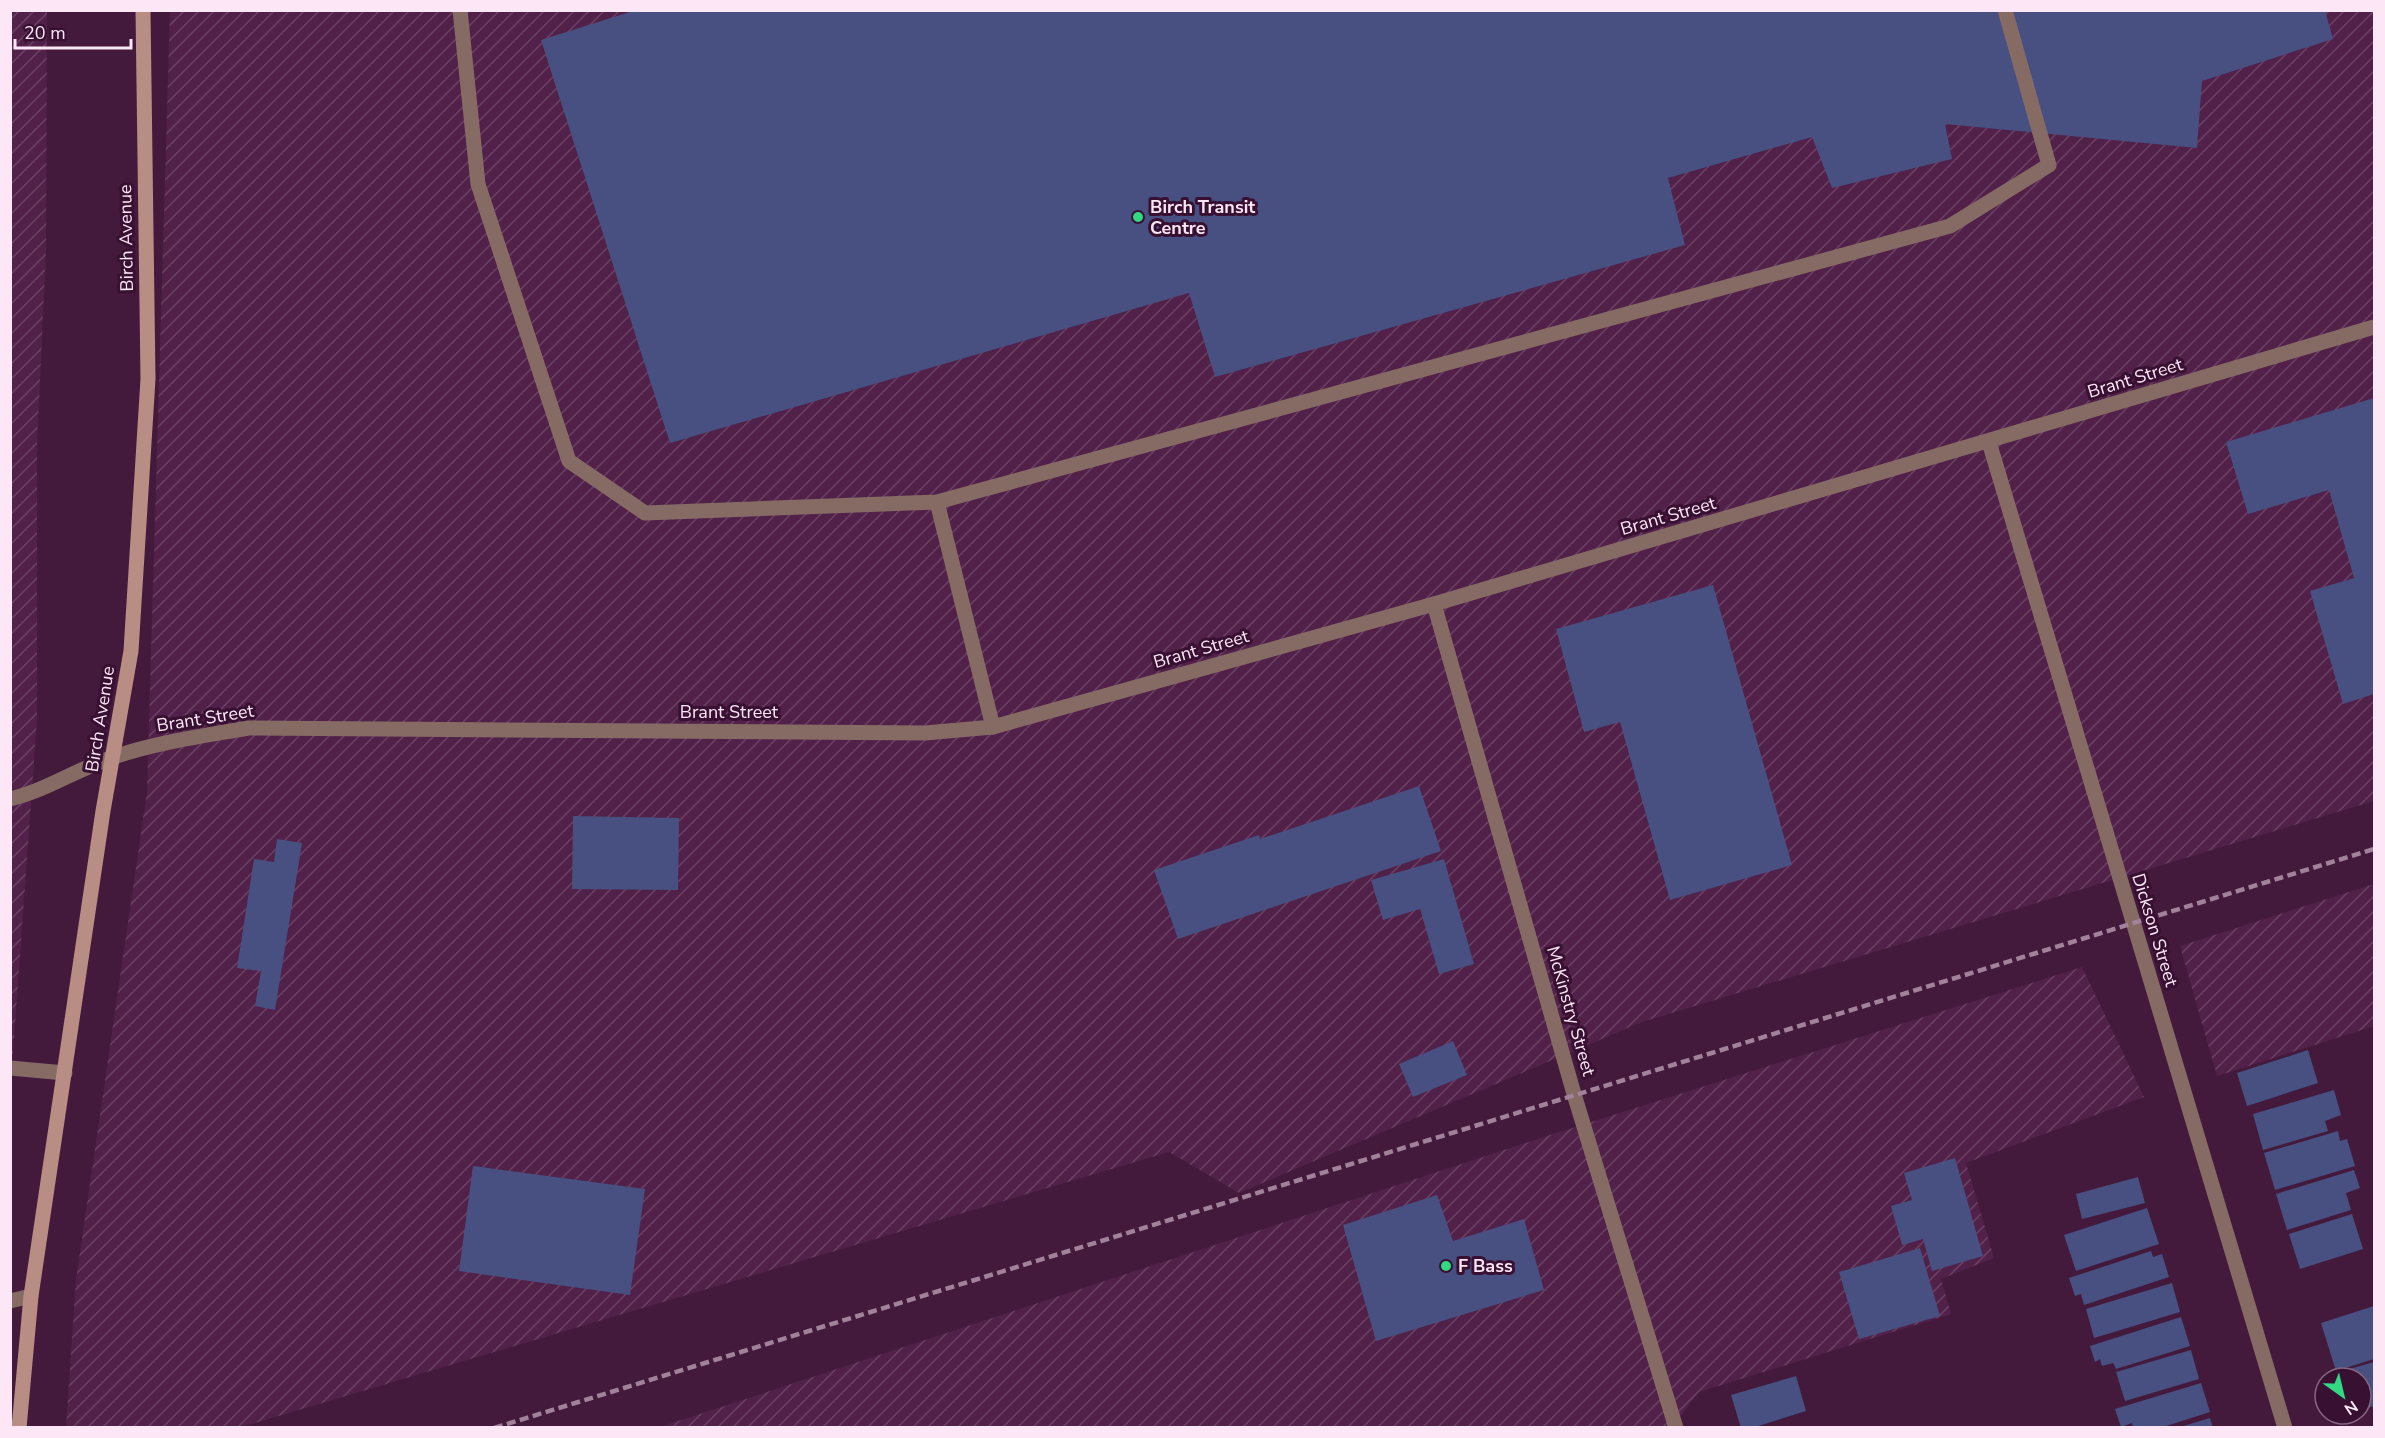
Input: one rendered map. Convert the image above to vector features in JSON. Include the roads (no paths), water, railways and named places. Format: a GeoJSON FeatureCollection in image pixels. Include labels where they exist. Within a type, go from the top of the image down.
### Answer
{"type":"FeatureCollection","features":[{"type":"Feature","properties":{"kind":"main road","name":"Birch Avenue"},"geometry":{"type":"LineString","coordinates":[[19,1428],[32,1296],[104,811],[131,651],[148,379],[143,10]]}},
{"type":"Feature","properties":{"kind":"street"},"geometry":{"type":"LineString","coordinates":[[460,10],[478,184],[568,461],[645,513],[937,502],[1950,226],[2049,165],[2005,10]]}},
{"type":"Feature","properties":{"kind":"street","name":"Brant Street"},"geometry":{"type":"LineString","coordinates":[[10,800],[35,793],[115,756],[161,743],[248,728],[925,733],[993,727],[1434,604],[2374,327]]}},
{"type":"Feature","properties":{"kind":"street","name":"Dickson Street"},"geometry":{"type":"LineString","coordinates":[[1989,442],[2285,1428]]}},
{"type":"Feature","properties":{"kind":"street"},"geometry":{"type":"LineString","coordinates":[[937,502],[993,727]]}},
{"type":"Feature","properties":{"kind":"street","name":"McKinstry Street"},"geometry":{"type":"LineString","coordinates":[[1434,604],[1575,1094],[1676,1428]]}},
{"type":"Feature","properties":{"kind":"street"},"geometry":{"type":"LineString","coordinates":[[10,1068],[65,1073]]}},
{"type":"Feature","properties":{"kind":"street"},"geometry":{"type":"LineString","coordinates":[[10,1301],[32,1296]]}},
{"type":"Feature","properties":{"kind":"railway"},"geometry":{"type":"LineString","coordinates":[[494,1428],[2374,849]]}},
{"type":"Feature","properties":{"kind":"place","name":"Birch Transit Centre"},"geometry":{"type":"Point","coordinates":[1138,217]}},
{"type":"Feature","properties":{"kind":"place","name":"F Bass"},"geometry":{"type":"Point","coordinates":[1446,1266]}}]}
